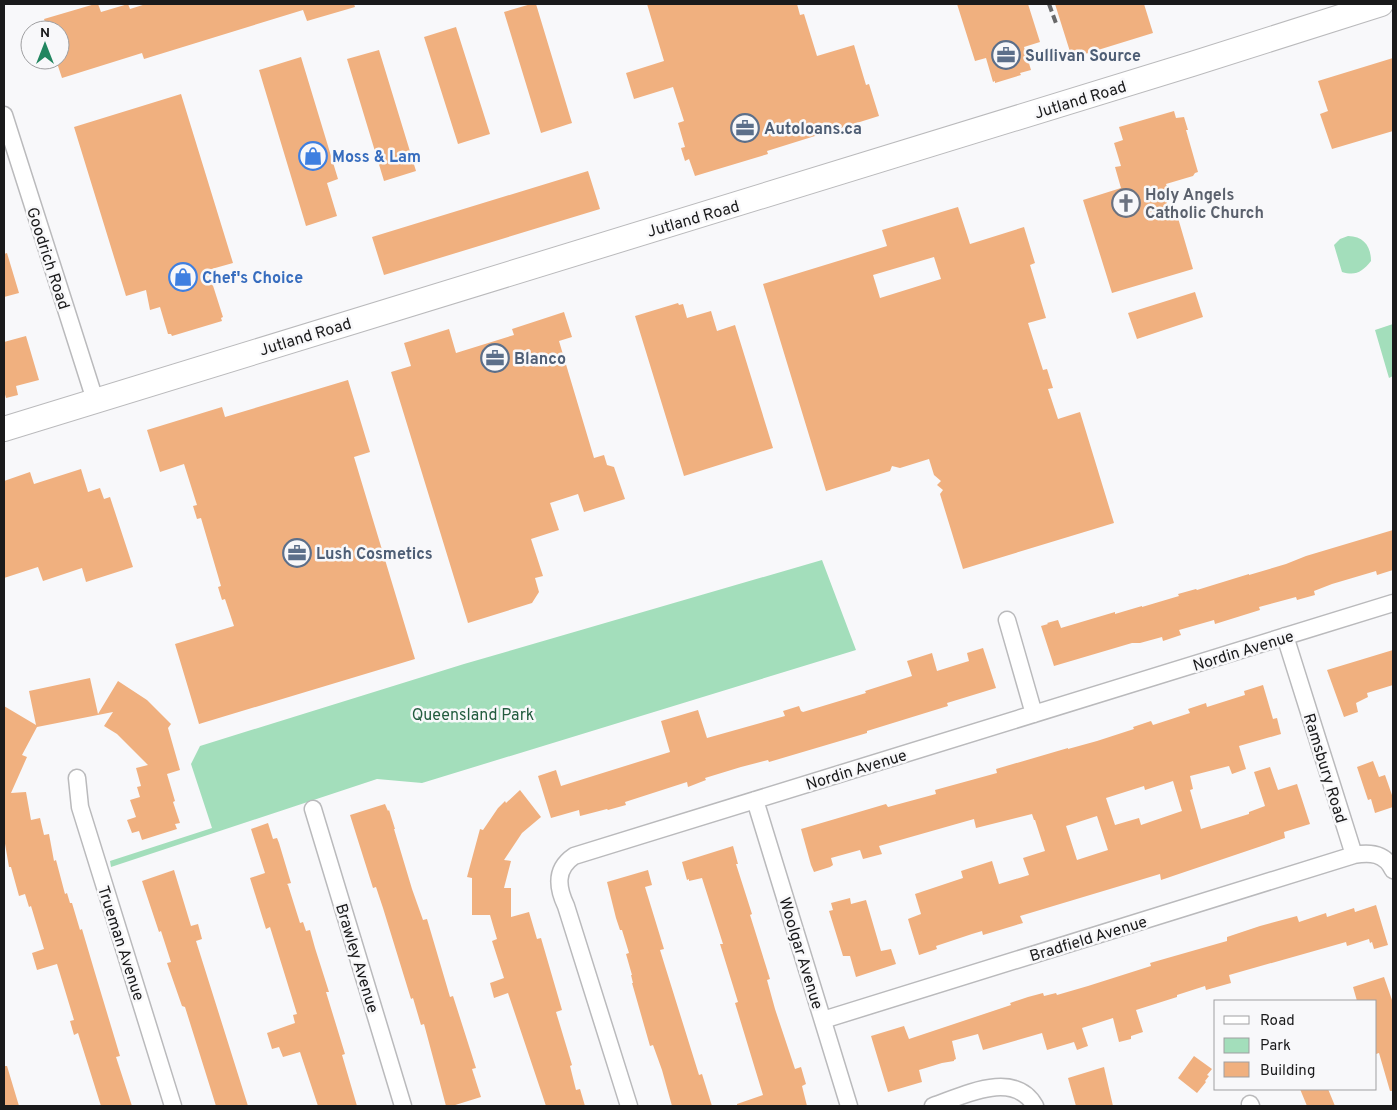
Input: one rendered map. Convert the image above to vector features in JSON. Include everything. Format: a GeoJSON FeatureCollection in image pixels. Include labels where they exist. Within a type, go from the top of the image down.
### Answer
{"type":"FeatureCollection","features":[{"type":"Feature","properties":{"kind":"street","name":"Jutland Road"},"geometry":{"type":"LineString","coordinates":[[4,429],[1238,50],[1381,4]]}},
{"type":"Feature","properties":{"kind":"street","name":"Goodrich Road"},"geometry":{"type":"LineString","coordinates":[[4,115],[95,400]]}},
{"type":"Feature","properties":{"kind":"street","name":"Nordin Avenue"},"geometry":{"type":"LineString","coordinates":[[630,1106],[566,906],[559,892],[559,879],[564,862],[574,856],[1393,603]]}},
{"type":"Feature","properties":{"kind":"street"},"geometry":{"type":"LineString","coordinates":[[1007,620],[1034,714]]}},
{"type":"Feature","properties":{"kind":"street","name":"Ramsbury Road"},"geometry":{"type":"LineString","coordinates":[[1285,636],[1354,855]]}},
{"type":"Feature","properties":{"kind":"street","name":"Trueman Avenue"},"geometry":{"type":"LineString","coordinates":[[77,778],[80,807],[173,1106]]}},
{"type":"Feature","properties":{"kind":"street","name":"Woolgar Avenue"},"geometry":{"type":"LineString","coordinates":[[755,800],[850,1106]]}},
{"type":"Feature","properties":{"kind":"street","name":"Brawley Avenue"},"geometry":{"type":"LineString","coordinates":[[313,809],[403,1106]]}},
{"type":"Feature","properties":{"kind":"street"},"geometry":{"type":"LineString","coordinates":[[1354,855],[1368,853],[1379,855],[1387,859],[1393,870]]}},
{"type":"Feature","properties":{"kind":"street","name":"Bradfield Avenue"},"geometry":{"type":"LineString","coordinates":[[823,1020],[1354,855]]}},
{"type":"Feature","properties":{"kind":"street"},"geometry":{"type":"LineString","coordinates":[[933,1106],[1002,1086],[1020,1091],[1035,1106]]}},
{"type":"Feature","properties":{"kind":"green space"},"geometry":{"type":"Polygon","coordinates":[[[1348,236],[1362,240],[1368,247],[1371,256],[1371,261],[1368,265],[1355,273],[1342,272],[1334,245],[1340,239],[1348,236]]]}},
{"type":"Feature","properties":{"kind":"green space"},"geometry":{"type":"Polygon","coordinates":[[[1393,324],[1393,376],[1389,378],[1375,330],[1393,324]]]}},
{"type":"Feature","properties":{"kind":"green space","name":"Queensland Park"},"geometry":{"type":"Polygon","coordinates":[[[822,560],[856,650],[422,783],[377,779],[111,867],[110,861],[212,828],[191,764],[200,746],[464,664],[822,560]]]}},
{"type":"Feature","properties":{"kind":"building"},"geometry":{"type":"Polygon","coordinates":[[[95,4],[98,4],[101,12],[128,4],[130,9],[146,4],[354,4],[355,7],[307,21],[303,10],[144,59],[142,53],[62,78],[59,70],[70,70],[70,20],[44,19],[95,4]]]}},
{"type":"Feature","properties":{"kind":"building"},"geometry":{"type":"Polygon","coordinates":[[[536,4],[572,123],[541,133],[504,12],[536,4]]]}},
{"type":"Feature","properties":{"kind":"building"},"geometry":{"type":"Polygon","coordinates":[[[647,4],[797,4],[800,15],[804,14],[817,56],[854,45],[866,85],[869,84],[879,116],[767,151],[768,154],[695,176],[689,159],[685,161],[681,148],[685,147],[678,123],[684,121],[673,87],[634,99],[626,73],[664,61],[647,4]]]}},
{"type":"Feature","properties":{"kind":"building"},"geometry":{"type":"Polygon","coordinates":[[[957,4],[1028,4],[1040,42],[1024,47],[1031,70],[1020,73],[1021,75],[993,82],[986,58],[975,61],[957,4]]]}},
{"type":"Feature","properties":{"kind":"building"},"geometry":{"type":"Polygon","coordinates":[[[1055,4],[1144,4],[1153,33],[1072,58],[1055,4]]]}},
{"type":"Feature","properties":{"kind":"building"},"geometry":{"type":"Polygon","coordinates":[[[456,27],[490,134],[458,144],[424,37],[456,27]]]}},
{"type":"Feature","properties":{"kind":"building"},"geometry":{"type":"Polygon","coordinates":[[[379,50],[416,171],[384,181],[347,59],[379,50]]]}},
{"type":"Feature","properties":{"kind":"building"},"geometry":{"type":"Polygon","coordinates":[[[301,57],[338,179],[327,183],[337,216],[306,226],[259,70],[301,57]]]}},
{"type":"Feature","properties":{"kind":"building"},"geometry":{"type":"Polygon","coordinates":[[[1393,58],[1393,131],[1332,149],[1320,114],[1328,111],[1318,81],[1393,58]]]}},
{"type":"Feature","properties":{"kind":"building"},"geometry":{"type":"Polygon","coordinates":[[[181,94],[233,263],[208,270],[223,317],[221,318],[222,321],[172,336],[168,334],[160,307],[150,310],[146,290],[126,296],[74,127],[181,94]]]}},
{"type":"Feature","properties":{"kind":"building","name":"Holy Angels Catholic Church"},"geometry":{"type":"Polygon","coordinates":[[[1174,111],[1176,118],[1184,117],[1198,172],[1193,176],[1166,184],[1168,189],[1163,190],[1172,219],[1178,218],[1193,269],[1112,293],[1083,200],[1121,188],[1115,167],[1121,166],[1114,143],[1123,140],[1119,127],[1174,111]]]}},
{"type":"Feature","properties":{"kind":"building"},"geometry":{"type":"Polygon","coordinates":[[[588,171],[600,209],[384,275],[372,237],[588,171]]]}},
{"type":"Feature","properties":{"kind":"building"},"geometry":{"type":"Polygon","coordinates":[[[958,207],[970,244],[1024,227],[1035,263],[1030,265],[1046,318],[1028,323],[1043,370],[1047,369],[1053,388],[1048,389],[1058,419],[1080,412],[1114,523],[963,569],[940,494],[943,490],[937,485],[941,481],[934,475],[929,459],[900,468],[892,466],[890,471],[826,491],[763,284],[887,246],[882,230],[958,207]],[[934,257],[873,275],[880,298],[941,279],[934,257]]]}},
{"type":"Feature","properties":{"kind":"building"},"geometry":{"type":"Polygon","coordinates":[[[7,253],[19,293],[4,297],[4,254],[7,253]]]}},
{"type":"Feature","properties":{"kind":"building"},"geometry":{"type":"Polygon","coordinates":[[[1195,292],[1203,317],[1137,339],[1128,313],[1195,292]]]}},
{"type":"Feature","properties":{"kind":"building"},"geometry":{"type":"Polygon","coordinates":[[[678,303],[679,305],[683,304],[687,318],[711,311],[717,331],[735,325],[773,448],[684,476],[635,316],[678,303]]]}},
{"type":"Feature","properties":{"kind":"building"},"geometry":{"type":"Polygon","coordinates":[[[564,312],[572,337],[559,341],[594,458],[604,455],[607,465],[614,467],[625,499],[584,512],[578,494],[550,503],[559,530],[531,539],[543,576],[535,578],[539,592],[532,603],[468,623],[391,372],[411,366],[404,343],[449,329],[456,353],[514,335],[512,329],[564,312]]]}},
{"type":"Feature","properties":{"kind":"building"},"geometry":{"type":"Polygon","coordinates":[[[26,336],[39,380],[16,386],[18,395],[6,398],[4,391],[4,342],[26,336]]]}},
{"type":"Feature","properties":{"kind":"building","name":"Lush Cosmetics"},"geometry":{"type":"Polygon","coordinates":[[[348,380],[370,452],[354,457],[415,659],[199,724],[175,644],[234,626],[225,599],[222,600],[218,587],[221,586],[201,518],[197,519],[193,506],[197,505],[184,464],[160,472],[147,430],[222,407],[225,417],[348,380]]]}},
{"type":"Feature","properties":{"kind":"building"},"geometry":{"type":"Polygon","coordinates":[[[81,469],[88,492],[100,488],[104,499],[110,497],[133,567],[86,582],[82,568],[43,581],[38,567],[4,578],[4,481],[30,472],[34,484],[81,469]]]}},
{"type":"Feature","properties":{"kind":"building"},"geometry":{"type":"Polygon","coordinates":[[[1393,530],[1393,570],[1377,575],[1376,571],[1332,584],[1314,591],[1315,595],[1297,600],[1296,597],[1259,607],[1260,610],[1215,624],[1214,620],[1179,630],[1181,635],[1163,641],[1162,637],[1140,643],[1132,643],[1054,666],[1041,626],[1047,623],[1058,620],[1061,628],[1115,612],[1115,614],[1142,607],[1179,596],[1178,594],[1286,564],[1306,556],[1393,530]]]}},
{"type":"Feature","properties":{"kind":"building"},"geometry":{"type":"Polygon","coordinates":[[[983,648],[996,688],[947,703],[948,706],[867,731],[867,733],[769,762],[768,760],[705,778],[706,780],[688,787],[687,782],[625,802],[626,805],[608,810],[580,816],[579,810],[551,818],[538,776],[556,770],[561,786],[670,752],[661,721],[698,710],[707,738],[785,716],[783,711],[799,706],[803,712],[866,693],[865,691],[912,676],[907,661],[932,653],[937,671],[969,661],[967,653],[983,648]]]}},
{"type":"Feature","properties":{"kind":"building"},"geometry":{"type":"Polygon","coordinates":[[[1393,650],[1393,685],[1367,693],[1368,697],[1356,703],[1358,712],[1344,717],[1327,670],[1393,650]]]}},
{"type":"Feature","properties":{"kind":"building"},"geometry":{"type":"Polygon","coordinates":[[[90,678],[98,714],[118,681],[147,700],[171,724],[168,728],[180,770],[167,774],[180,823],[175,824],[177,829],[142,840],[139,831],[132,833],[127,820],[136,817],[130,800],[140,797],[137,787],[141,786],[136,768],[148,765],[117,734],[104,726],[113,712],[37,727],[22,755],[27,757],[11,793],[26,792],[31,820],[40,818],[44,835],[49,834],[54,861],[56,860],[65,894],[67,893],[70,903],[72,903],[80,930],[82,929],[120,1056],[116,1057],[132,1106],[101,1106],[78,1033],[74,1035],[70,1021],[74,1020],[57,964],[37,970],[32,953],[44,949],[31,906],[29,907],[25,894],[19,896],[11,867],[9,867],[4,838],[4,706],[36,725],[29,691],[90,678]]]}},
{"type":"Feature","properties":{"kind":"building"},"geometry":{"type":"Polygon","coordinates":[[[1263,685],[1273,719],[1277,718],[1281,734],[1239,746],[1246,769],[1232,774],[1229,766],[1190,776],[1193,789],[1190,790],[1201,829],[1249,814],[1249,812],[1265,806],[1254,772],[1270,767],[1278,790],[1297,784],[1310,824],[1284,832],[1285,838],[1161,880],[1160,874],[1020,916],[1023,923],[983,935],[982,931],[972,934],[936,946],[937,949],[919,955],[908,919],[921,914],[915,894],[963,878],[961,871],[992,861],[999,884],[1029,875],[1023,858],[1045,851],[1032,814],[976,828],[974,819],[879,846],[882,854],[863,859],[860,850],[831,858],[833,865],[814,872],[811,865],[801,829],[886,804],[888,807],[936,794],[935,790],[997,773],[996,769],[1097,741],[1134,729],[1133,727],[1151,721],[1153,725],[1190,713],[1188,709],[1206,703],[1207,707],[1245,695],[1244,691],[1263,685]],[[1173,781],[1145,790],[1144,786],[1106,798],[1115,825],[1139,818],[1141,825],[1182,811],[1173,781]],[[1097,816],[1066,826],[1077,860],[1108,850],[1097,816]]]}},
{"type":"Feature","properties":{"kind":"building"},"geometry":{"type":"Polygon","coordinates":[[[1373,761],[1379,777],[1385,775],[1393,798],[1393,807],[1375,813],[1371,799],[1368,800],[1357,767],[1373,761]]]}},
{"type":"Feature","properties":{"kind":"building"},"geometry":{"type":"Polygon","coordinates":[[[520,790],[541,817],[522,833],[504,860],[511,861],[504,888],[511,888],[511,917],[529,912],[537,939],[541,938],[562,1010],[556,1012],[572,1065],[570,1066],[576,1090],[580,1089],[585,1106],[546,1106],[508,993],[494,998],[490,983],[504,978],[492,941],[497,939],[490,915],[472,915],[472,878],[467,877],[480,829],[483,830],[498,808],[520,790]]]}},
{"type":"Feature","properties":{"kind":"building"},"geometry":{"type":"Polygon","coordinates":[[[385,804],[389,810],[423,920],[427,919],[450,997],[453,996],[476,1068],[472,1069],[481,1097],[452,1106],[446,1106],[424,1024],[421,1025],[413,998],[411,999],[383,908],[376,887],[373,888],[350,815],[385,804]]]}},
{"type":"Feature","properties":{"kind":"building"},"geometry":{"type":"Polygon","coordinates":[[[268,823],[273,839],[277,838],[279,843],[291,883],[287,884],[300,923],[303,922],[306,931],[310,930],[329,992],[326,992],[345,1054],[342,1055],[357,1106],[318,1106],[300,1052],[283,1057],[279,1047],[272,1049],[267,1033],[295,1023],[293,1015],[297,1014],[270,927],[266,929],[250,878],[265,873],[251,829],[268,823]]]}},
{"type":"Feature","properties":{"kind":"building"},"geometry":{"type":"Polygon","coordinates":[[[733,846],[738,864],[736,864],[752,914],[750,915],[770,979],[767,980],[775,1009],[795,1069],[801,1067],[806,1084],[802,1086],[807,1106],[737,1106],[737,1104],[763,1095],[735,1003],[738,1002],[720,944],[723,944],[702,878],[687,880],[682,862],[733,846]]]}},
{"type":"Feature","properties":{"kind":"building"},"geometry":{"type":"Polygon","coordinates":[[[174,870],[191,926],[198,924],[202,939],[196,941],[248,1106],[216,1106],[185,1007],[182,1006],[167,963],[171,962],[142,881],[174,870]]]}},
{"type":"Feature","properties":{"kind":"building"},"geometry":{"type":"Polygon","coordinates":[[[648,870],[652,885],[645,887],[664,949],[660,950],[699,1075],[702,1074],[712,1106],[672,1106],[653,1045],[650,1046],[632,983],[632,975],[626,954],[629,953],[616,918],[607,882],[648,870]]]}},
{"type":"Feature","properties":{"kind":"building"},"geometry":{"type":"Polygon","coordinates":[[[850,898],[851,904],[866,900],[881,951],[891,949],[896,964],[856,977],[850,956],[843,956],[829,911],[833,910],[831,903],[850,898]]]}},
{"type":"Feature","properties":{"kind":"building"},"geometry":{"type":"Polygon","coordinates":[[[1376,905],[1388,945],[1374,949],[1369,939],[1347,946],[1346,942],[1229,975],[1231,983],[1206,990],[1205,986],[1136,1010],[1143,1032],[1131,1036],[1131,1039],[1119,1042],[1113,1018],[1082,1028],[1088,1046],[1077,1050],[1074,1042],[1047,1050],[1042,1033],[983,1050],[978,1034],[952,1041],[956,1059],[954,1061],[919,1070],[922,1082],[888,1092],[871,1036],[904,1026],[909,1039],[1011,1005],[1010,1003],[1028,997],[1043,993],[1044,996],[1056,993],[1057,995],[1151,966],[1150,963],[1227,941],[1227,937],[1260,926],[1297,916],[1299,922],[1326,913],[1327,917],[1354,908],[1355,912],[1376,905]]]}},
{"type":"Feature","properties":{"kind":"building"},"geometry":{"type":"Polygon","coordinates":[[[1384,977],[1393,1003],[1393,1091],[1390,1091],[1379,1053],[1377,1054],[1377,1000],[1357,1000],[1353,987],[1384,977]]]}},
{"type":"Feature","properties":{"kind":"building"},"geometry":{"type":"Polygon","coordinates":[[[1194,1056],[1212,1069],[1207,1075],[1209,1076],[1206,1082],[1197,1093],[1178,1078],[1194,1056]]]}},
{"type":"Feature","properties":{"kind":"building"},"geometry":{"type":"Polygon","coordinates":[[[4,1066],[7,1066],[19,1106],[4,1106],[4,1066]]]}},
{"type":"Feature","properties":{"kind":"building"},"geometry":{"type":"Polygon","coordinates":[[[1104,1067],[1113,1106],[1076,1106],[1068,1078],[1104,1067]]]}},
{"type":"Feature","properties":{"kind":"building"},"geometry":{"type":"Polygon","coordinates":[[[1300,1090],[1328,1090],[1335,1106],[1307,1106],[1300,1090]]]}},
{"type":"Feature","properties":{"kind":"railway"},"geometry":{"type":"LineString","coordinates":[[1049,4],[1057,26]]}},
{"type":"Feature","properties":{"kind":"place","name":"Sullivan Source"},"geometry":{"type":"Point","coordinates":[1006,55]}},
{"type":"Feature","properties":{"kind":"place","name":"Autoloans.ca"},"geometry":{"type":"Point","coordinates":[745,128]}},
{"type":"Feature","properties":{"kind":"place","name":"Moss & Lam"},"geometry":{"type":"Point","coordinates":[313,156]}},
{"type":"Feature","properties":{"kind":"place","name":"Holy Angels Catholic Church"},"geometry":{"type":"Point","coordinates":[1126,203]}},
{"type":"Feature","properties":{"kind":"place","name":"Chef's Choice"},"geometry":{"type":"Point","coordinates":[183,277]}},
{"type":"Feature","properties":{"kind":"place","name":"Blanco"},"geometry":{"type":"Point","coordinates":[495,358]}},
{"type":"Feature","properties":{"kind":"place","name":"Lush Cosmetics"},"geometry":{"type":"Point","coordinates":[297,553]}}]}
